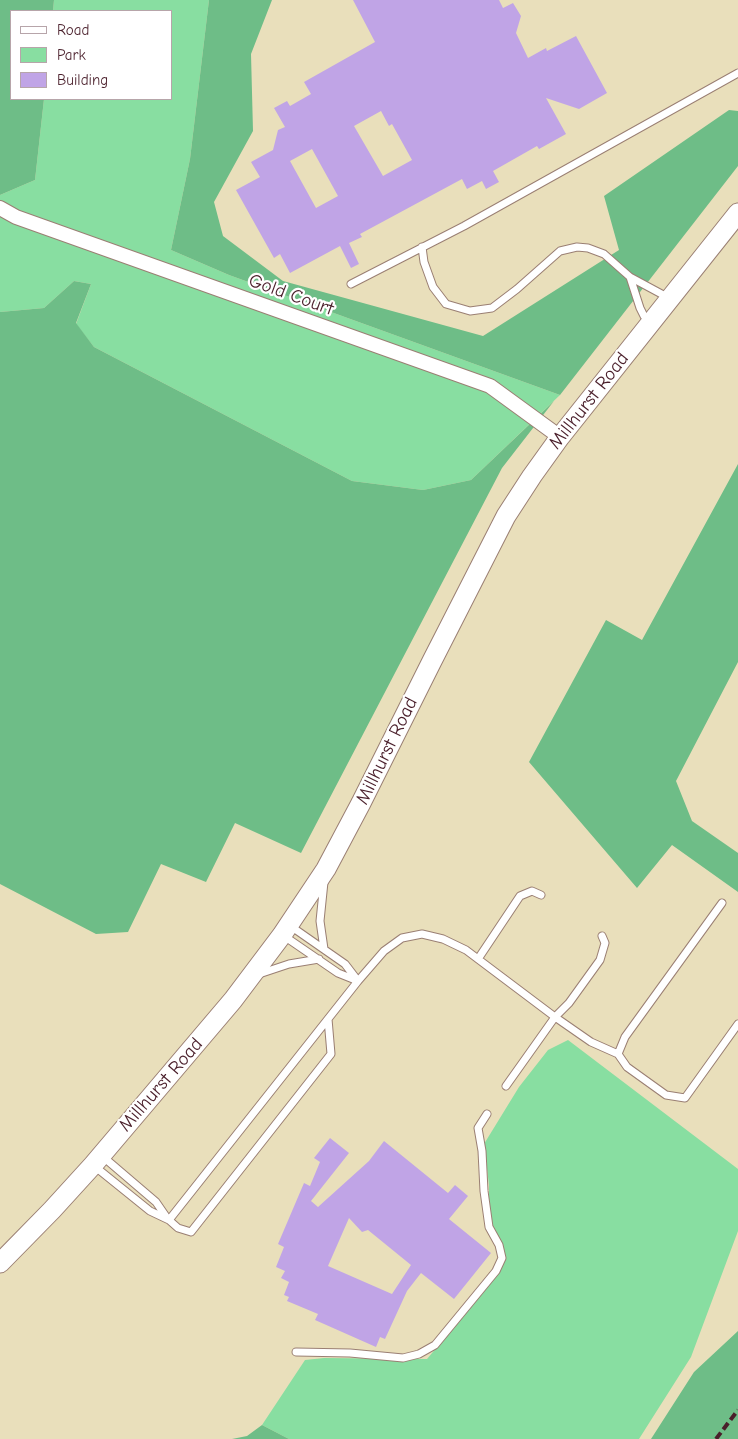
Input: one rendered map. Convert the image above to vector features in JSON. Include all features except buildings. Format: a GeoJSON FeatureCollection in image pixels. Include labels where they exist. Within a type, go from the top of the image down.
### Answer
{"type":"FeatureCollection","features":[{"type":"Feature","properties":{"kind":"street","name":"Gold Court"},"geometry":{"type":"LineString","coordinates":[[0,208],[16,218],[490,386],[560,437]]}},
{"type":"Feature","properties":{"kind":"street","name":"Millhurst Road"},"geometry":{"type":"LineString","coordinates":[[0,1263],[52,1210],[97,1160],[251,977],[286,930],[326,868],[361,803],[506,516],[560,437],[738,213]]}},
{"type":"Feature","properties":{"kind":"lane"},"geometry":{"type":"LineString","coordinates":[[352,284],[422,248],[738,73]]}},
{"type":"Feature","properties":{"kind":"lane"},"geometry":{"type":"LineString","coordinates":[[422,248],[424,262],[432,287],[446,304],[470,311],[492,308],[560,252],[577,247],[588,248],[604,254],[630,277],[670,298]]}},
{"type":"Feature","properties":{"kind":"lane"},"geometry":{"type":"LineString","coordinates":[[630,277],[636,290],[640,308],[644,316],[651,321]]}},
{"type":"Feature","properties":{"kind":"lane"},"geometry":{"type":"LineString","coordinates":[[324,949],[320,921],[326,868]]}},
{"type":"Feature","properties":{"kind":"lane"},"geometry":{"type":"LineString","coordinates":[[478,959],[520,896],[532,891],[541,895]]}},
{"type":"Feature","properties":{"kind":"lane"},"geometry":{"type":"LineString","coordinates":[[618,1054],[625,1038],[722,903]]}},
{"type":"Feature","properties":{"kind":"lane"},"geometry":{"type":"LineString","coordinates":[[286,930],[324,949],[345,964],[358,981]]}},
{"type":"Feature","properties":{"kind":"lane"},"geometry":{"type":"LineString","coordinates":[[286,930],[338,973],[358,981]]}},
{"type":"Feature","properties":{"kind":"lane"},"geometry":{"type":"LineString","coordinates":[[169,1220],[358,981],[384,951],[402,938],[422,934],[443,939],[466,950],[590,1042],[618,1054],[627,1067],[666,1095],[685,1098],[738,1024]]}},
{"type":"Feature","properties":{"kind":"lane"},"geometry":{"type":"LineString","coordinates":[[506,1086],[555,1017],[569,1003],[600,960],[605,943],[602,936]]}},
{"type":"Feature","properties":{"kind":"lane"},"geometry":{"type":"LineString","coordinates":[[251,977],[289,964],[319,959]]}},
{"type":"Feature","properties":{"kind":"lane"},"geometry":{"type":"LineString","coordinates":[[97,1160],[156,1202],[169,1220],[178,1228],[191,1232],[331,1054],[328,1019]]}},
{"type":"Feature","properties":{"kind":"lane"},"geometry":{"type":"LineString","coordinates":[[296,1352],[350,1353],[403,1358],[420,1354],[435,1345],[496,1271],[502,1258],[499,1245],[489,1226],[478,1128],[487,1114]]}},
{"type":"Feature","properties":{"kind":"lane"},"geometry":{"type":"LineString","coordinates":[[97,1160],[150,1211],[169,1220]]}},
{"type":"Feature","properties":{"kind":"green space"},"geometry":{"type":"Polygon","coordinates":[[[0,0],[54,0],[53,10],[10,10],[10,100],[44,100],[35,180],[0,195],[0,0]]]}},
{"type":"Feature","properties":{"kind":"green space"},"geometry":{"type":"Polygon","coordinates":[[[54,0],[209,0],[190,159],[171,250],[229,275],[560,395],[471,480],[423,490],[352,481],[94,347],[76,324],[91,284],[74,281],[44,308],[0,312],[0,195],[35,180],[44,100],[172,100],[172,10],[53,10],[54,0]]]}},
{"type":"Feature","properties":{"kind":"green space"},"geometry":{"type":"Polygon","coordinates":[[[209,0],[272,0],[251,54],[253,131],[214,202],[223,236],[283,281],[483,336],[619,250],[604,196],[729,110],[738,111],[738,166],[560,395],[229,275],[171,250],[190,159],[209,0]]]}},
{"type":"Feature","properties":{"kind":"green space"},"geometry":{"type":"Polygon","coordinates":[[[74,281],[91,284],[76,323],[94,347],[352,481],[423,490],[471,480],[554,401],[502,468],[301,853],[235,823],[206,882],[161,864],[128,932],[96,934],[0,884],[0,312],[44,308],[74,281]]]}},
{"type":"Feature","properties":{"kind":"green space"},"geometry":{"type":"Polygon","coordinates":[[[738,464],[738,662],[676,781],[692,821],[738,853],[738,892],[672,845],[637,888],[529,762],[606,620],[642,640],[738,464]]]}},
{"type":"Feature","properties":{"kind":"green space"},"geometry":{"type":"Polygon","coordinates":[[[568,1040],[738,1169],[738,1231],[691,1357],[639,1439],[289,1439],[262,1425],[305,1360],[324,1358],[427,1359],[481,1295],[505,1255],[489,1218],[489,1185],[484,1144],[519,1087],[548,1050],[568,1040]]]}},
{"type":"Feature","properties":{"kind":"green space"},"geometry":{"type":"Polygon","coordinates":[[[738,1331],[738,1439],[651,1439],[694,1372],[738,1331]]]}},
{"type":"Feature","properties":{"kind":"green space"},"geometry":{"type":"Polygon","coordinates":[[[262,1425],[289,1439],[232,1439],[247,1436],[262,1425]]]}},
{"type":"Feature","properties":{"kind":"railway"},"geometry":{"type":"LineString","coordinates":[[716,1439],[738,1410]]}}]}
